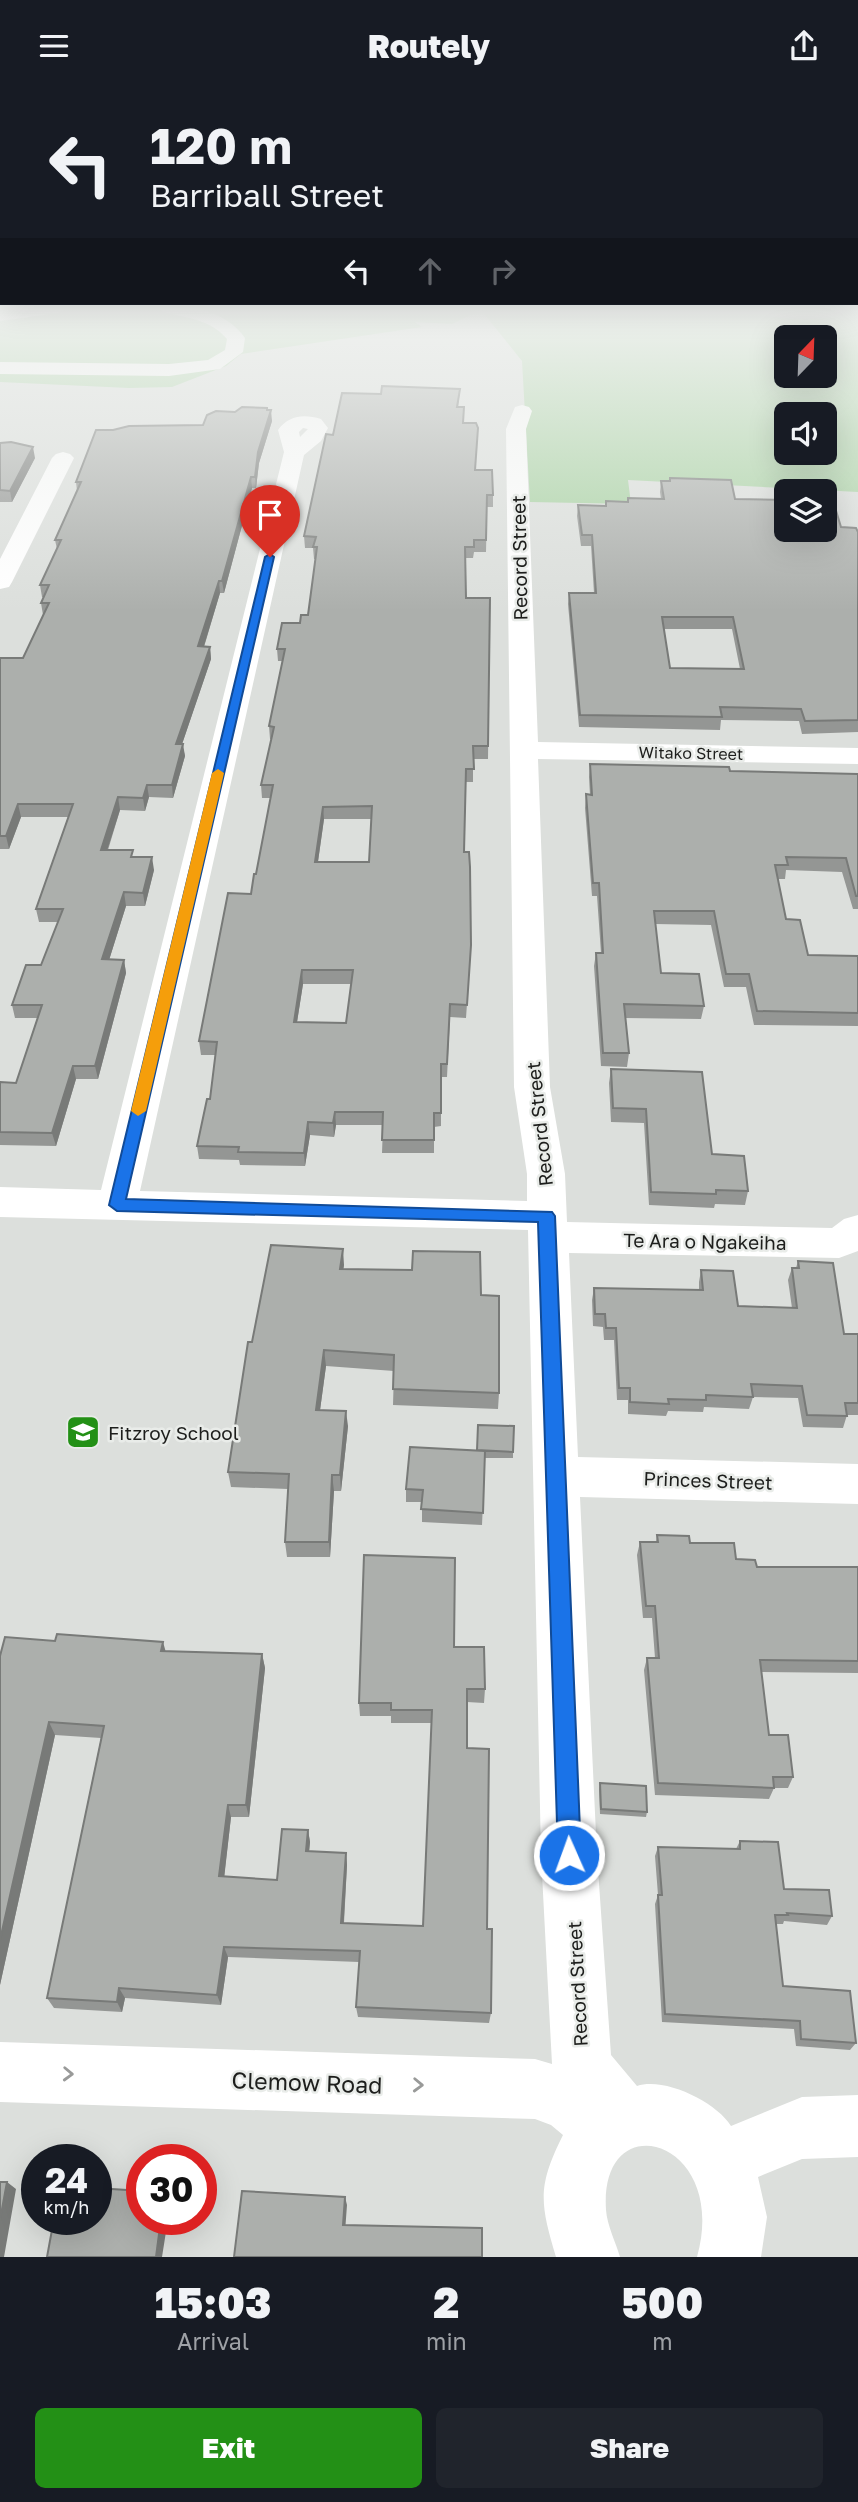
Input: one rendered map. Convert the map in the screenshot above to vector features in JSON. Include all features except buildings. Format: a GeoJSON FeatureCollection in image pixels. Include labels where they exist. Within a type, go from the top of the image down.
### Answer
{"type":"FeatureCollection","features":[{"type":"Feature","properties":{"kind":"street","name":"Record Street"},"geometry":{"type":"LineString","coordinates":[[522,411],[516,429],[532,1087],[546,1174],[569,1855],[582,2067],[613,2123]]}},
{"type":"Feature","properties":{"kind":"street"},"geometry":{"type":"LineString","coordinates":[[117,1205],[295,451]]}},
{"type":"Feature","properties":{"kind":"street"},"geometry":{"type":"LineString","coordinates":[[0,582],[63,457]]}},
{"type":"Feature","properties":{"kind":"street","name":"Witako Street"},"geometry":{"type":"LineString","coordinates":[[524,750],[858,756]]}},
{"type":"Feature","properties":{"kind":"street","name":"Te Ara o Ngakeiha"},"geometry":{"type":"LineString","coordinates":[[0,1202],[117,1205],[839,1243],[858,1230]]}},
{"type":"Feature","properties":{"kind":"street","name":"Princes Street"},"geometry":{"type":"LineString","coordinates":[[557,1476],[858,1485]]}},
{"type":"Feature","properties":{"kind":"street","name":"Clemow Road"},"geometry":{"type":"LineString","coordinates":[[0,2072],[535,2089],[570,2101],[613,2123]]}},
{"type":"Feature","properties":{"kind":"street"},"geometry":{"type":"LineString","coordinates":[[588,2257],[579,2239],[573,2207],[575,2177],[585,2150],[613,2123],[645,2113],[667,2116],[688,2127],[706,2143],[720,2162],[732,2191],[736,2220],[729,2257]]}},
{"type":"Feature","properties":{"kind":"street"},"geometry":{"type":"LineString","coordinates":[[720,2162],[802,2128],[858,2126]]}},
{"type":"Feature","properties":{"kind":"green space"},"geometry":{"type":"Polygon","coordinates":[[[525,409],[774,409],[774,465],[837,465],[837,409],[858,409],[858,492],[837,491],[837,479],[774,479],[774,488],[628,480],[631,504],[530,502],[525,409]]]}},
{"type":"Feature","properties":{"kind":"slow traffic"},"geometry":{"type":"LineString","coordinates":[[138,1111],[218,773]]}},
{"type":"Feature","properties":{"kind":"place","name":"Fitzroy School"},"geometry":{"type":"Point","coordinates":[83,1432]}},
{"type":"Feature","properties":{"kind":"route"},"geometry":{"type":"LineString","coordinates":[[270,557],[117,1205],[546,1216],[569,1855]]}}]}
